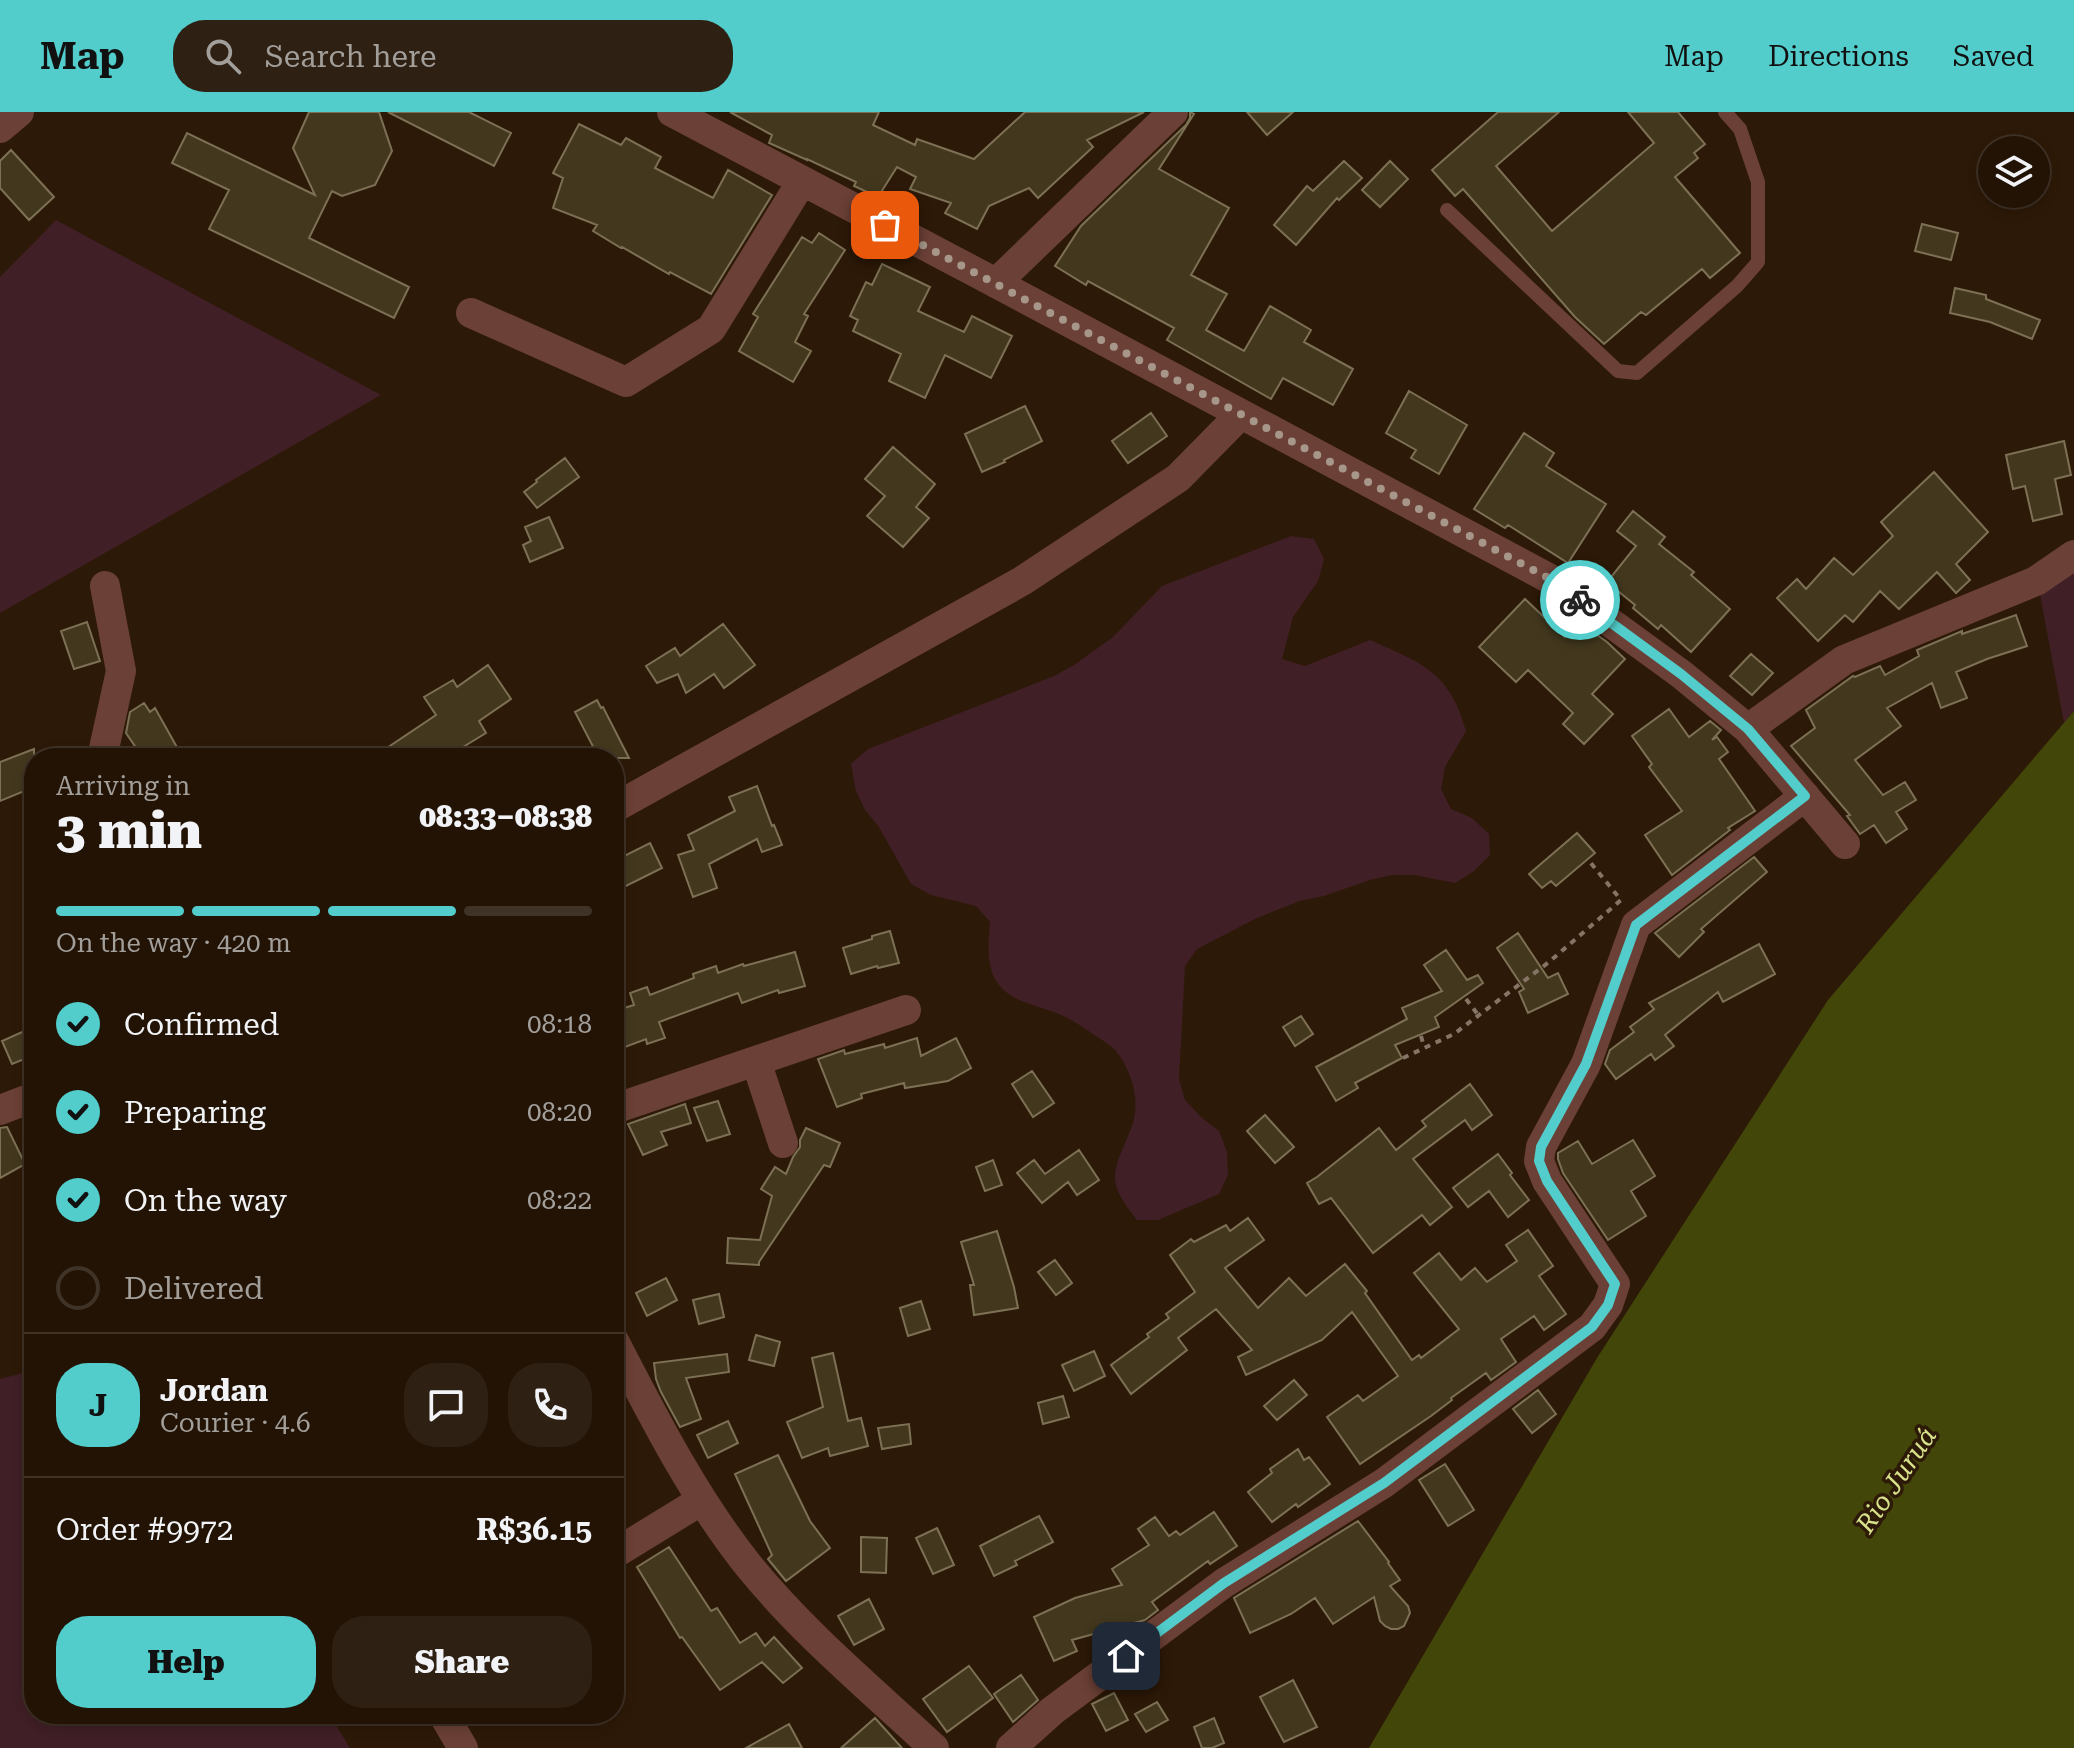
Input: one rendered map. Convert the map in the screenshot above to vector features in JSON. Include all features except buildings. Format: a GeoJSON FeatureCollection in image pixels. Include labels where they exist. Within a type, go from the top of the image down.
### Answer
{"type":"FeatureCollection","features":[{"type":"Feature","properties":{"kind":"street"},"geometry":{"type":"LineString","coordinates":[[0,128],[19,112]]}},
{"type":"Feature","properties":{"kind":"street"},"geometry":{"type":"LineString","coordinates":[[672,112],[1552,580],[1681,674],[1748,729],[1845,844]]}},
{"type":"Feature","properties":{"kind":"street"},"geometry":{"type":"LineString","coordinates":[[996,283],[1173,112]]}},
{"type":"Feature","properties":{"kind":"street"},"geometry":{"type":"LineString","coordinates":[[471,313],[626,382],[711,329],[802,181]]}},
{"type":"Feature","properties":{"kind":"street"},"geometry":{"type":"LineString","coordinates":[[624,802],[1022,581],[1178,478],[1241,414]]}},
{"type":"Feature","properties":{"kind":"street"},"geometry":{"type":"LineString","coordinates":[[1748,729],[1844,660],[2036,581],[2074,555]]}},
{"type":"Feature","properties":{"kind":"street"},"geometry":{"type":"LineString","coordinates":[[104,748],[121,671],[105,586]]}},
{"type":"Feature","properties":{"kind":"street"},"geometry":{"type":"LineString","coordinates":[[1011,1748],[1052,1711],[1224,1583],[1384,1483],[1592,1327],[1608,1305],[1615,1284],[1547,1181],[1539,1161],[1541,1147],[1586,1064],[1629,913],[1805,796]]}},
{"type":"Feature","properties":{"kind":"street"},"geometry":{"type":"LineString","coordinates":[[624,1106],[906,1010]]}},
{"type":"Feature","properties":{"kind":"street"},"geometry":{"type":"LineString","coordinates":[[756,1061],[783,1143]]}},
{"type":"Feature","properties":{"kind":"street"},"geometry":{"type":"LineString","coordinates":[[0,1110],[24,1101]]}},
{"type":"Feature","properties":{"kind":"street"},"geometry":{"type":"LineString","coordinates":[[624,1360],[702,1500],[748,1565],[806,1629],[934,1748]]}},
{"type":"Feature","properties":{"kind":"street"},"geometry":{"type":"LineString","coordinates":[[624,1548],[702,1500]]}},
{"type":"Feature","properties":{"kind":"street"},"geometry":{"type":"LineString","coordinates":[[449,1724],[463,1748]]}},
{"type":"Feature","properties":{"kind":"lane"},"geometry":{"type":"LineString","coordinates":[[1447,210],[1618,371],[1637,373],[1737,286],[1758,262],[1758,182],[1740,129],[1725,112]]}},
{"type":"Feature","properties":{"kind":"path"},"geometry":{"type":"LineString","coordinates":[[1403,1058],[1454,1034],[1549,962],[1629,913],[1590,862]]}},
{"type":"Feature","properties":{"kind":"path"},"geometry":{"type":"LineString","coordinates":[[1466,999],[1479,1016]]}},
{"type":"Feature","properties":{"kind":"path"},"geometry":{"type":"LineString","coordinates":[[1421,1036],[1424,1047]]}},
{"type":"Feature","properties":{"kind":"shaded area"},"geometry":{"type":"Polygon","coordinates":[[[56,220],[381,395],[0,613],[0,277],[56,220]]]}},
{"type":"Feature","properties":{"kind":"shaded area"},"geometry":{"type":"Polygon","coordinates":[[[1291,536],[1314,539],[1324,559],[1318,581],[1293,617],[1282,659],[1305,666],[1370,640],[1432,672],[1452,695],[1466,731],[1445,767],[1441,789],[1451,809],[1472,818],[1489,834],[1490,855],[1474,871],[1455,883],[1414,875],[1392,875],[1370,880],[1300,901],[1257,918],[1197,949],[1185,966],[1179,1079],[1185,1100],[1219,1131],[1227,1152],[1228,1175],[1219,1194],[1158,1220],[1137,1220],[1117,1189],[1115,1177],[1136,1105],[1131,1080],[1120,1056],[1074,1021],[1026,1003],[999,985],[989,959],[990,922],[976,906],[931,895],[911,884],[879,827],[865,810],[856,791],[851,764],[868,749],[1054,676],[1113,637],[1162,586],[1291,536]]]}},
{"type":"Feature","properties":{"kind":"shaded area"},"geometry":{"type":"Polygon","coordinates":[[[2074,561],[2074,711],[2064,723],[2039,589],[2074,561]]]}},
{"type":"Feature","properties":{"kind":"shaded area"},"geometry":{"type":"Polygon","coordinates":[[[24,1373],[24,1724],[337,1724],[350,1748],[0,1748],[0,1379],[24,1373]]]}},
{"type":"Feature","properties":{"kind":"water","name":"Rio Juruá"},"geometry":{"type":"Polygon","coordinates":[[[2074,711],[2074,1748],[1369,1748],[1597,1358],[1828,1000],[2074,711]]]}},
{"type":"Feature","properties":{"kind":"way so far"},"geometry":{"type":"LineString","coordinates":[[885,225],[1552,580],[1580,600]]}},
{"type":"Feature","properties":{"kind":"route"},"geometry":{"type":"LineString","coordinates":[[1126,1656],[1224,1583],[1384,1483],[1592,1327],[1608,1305],[1615,1284],[1547,1181],[1539,1161],[1541,1147],[1586,1064],[1636,925],[1805,796],[1748,729],[1681,674],[1580,600]]}}]}
